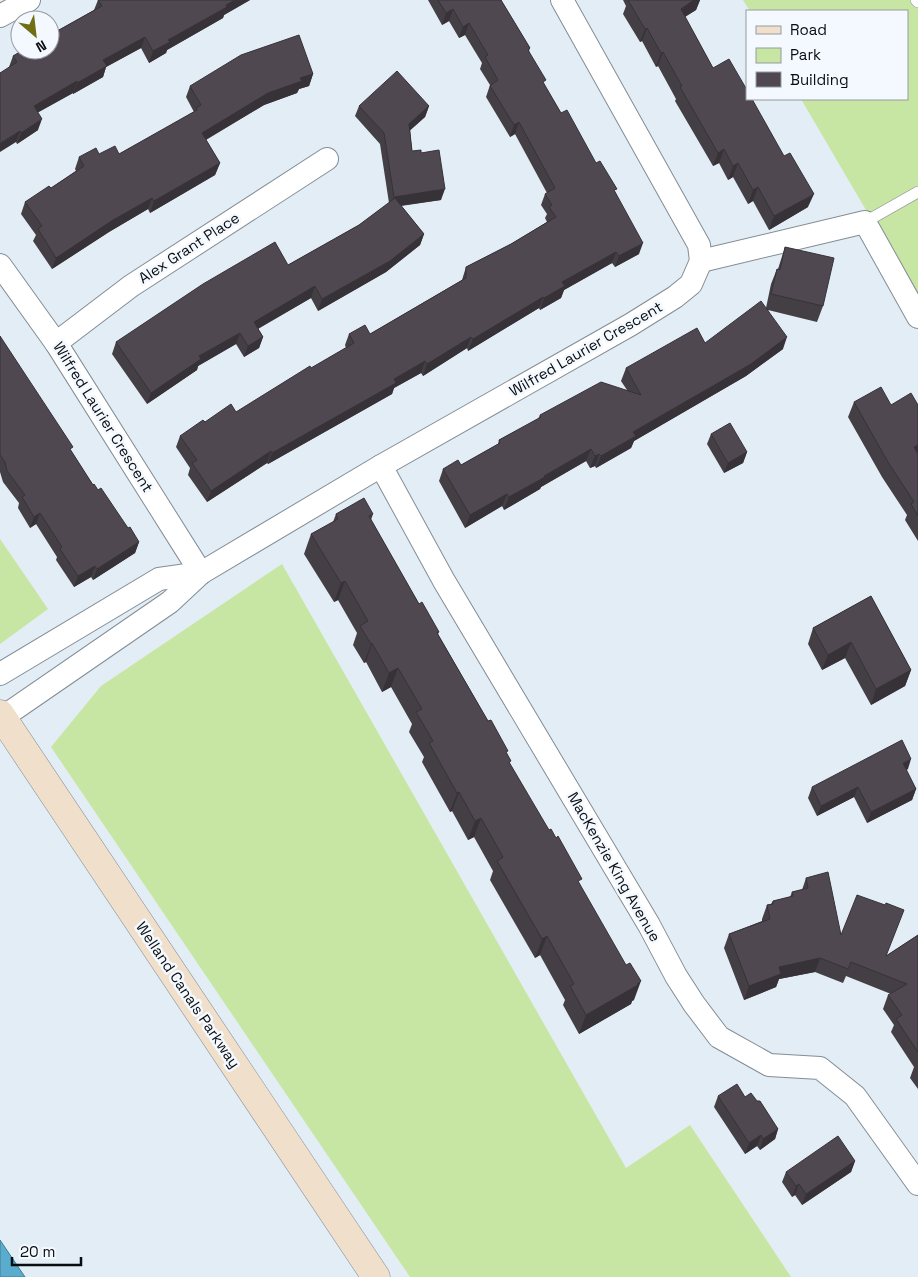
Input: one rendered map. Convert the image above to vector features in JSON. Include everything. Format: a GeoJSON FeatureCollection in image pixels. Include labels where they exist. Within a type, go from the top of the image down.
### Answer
{"type":"FeatureCollection","features":[{"type":"Feature","properties":{"kind":"main road","name":"Welland Canals Parkway"},"geometry":{"type":"LineString","coordinates":[[1,715],[376,1277]]}},
{"type":"Feature","properties":{"kind":"street"},"geometry":{"type":"LineString","coordinates":[[0,16],[29,0]]}},
{"type":"Feature","properties":{"kind":"street"},"geometry":{"type":"LineString","coordinates":[[562,0],[699,245],[701,261],[865,222],[918,317]]}},
{"type":"Feature","properties":{"kind":"street","name":"Alex Grant Place"},"geometry":{"type":"LineString","coordinates":[[56,343],[131,286],[327,159]]}},
{"type":"Feature","properties":{"kind":"street","name":"Wilfred Laurier Crescent"},"geometry":{"type":"LineString","coordinates":[[1,715],[170,602],[201,573],[381,466],[676,297],[691,284],[701,261]]}},
{"type":"Feature","properties":{"kind":"street","name":"Wilfred Laurier Crescent"},"geometry":{"type":"LineString","coordinates":[[0,265],[56,343],[201,573]]}},
{"type":"Feature","properties":{"kind":"street","name":"MacKenzie King Avenue"},"geometry":{"type":"LineString","coordinates":[[381,466],[444,581],[644,916],[676,976],[694,1004],[719,1037],[769,1065],[820,1068],[827,1073],[855,1096],[918,1184]]}},
{"type":"Feature","properties":{"kind":"street","name":"Wilfred Laurier Crescent"},"geometry":{"type":"LineString","coordinates":[[0,674],[159,579],[201,573]]}},
{"type":"Feature","properties":{"kind":"lane"},"geometry":{"type":"LineString","coordinates":[[865,222],[918,192]]}},
{"type":"Feature","properties":{"kind":"green space"},"geometry":{"type":"Polygon","coordinates":[[[743,0],[918,0],[918,299],[802,100],[908,100],[908,10],[749,10],[743,0]]]}},
{"type":"Feature","properties":{"kind":"green space"},"geometry":{"type":"Polygon","coordinates":[[[0,539],[48,609],[0,644],[0,539]]]}},
{"type":"Feature","properties":{"kind":"green space"},"geometry":{"type":"Polygon","coordinates":[[[282,564],[626,1168],[690,1125],[791,1277],[410,1277],[51,747],[101,686],[282,564]]]}},
{"type":"Feature","properties":{"kind":"water"},"geometry":{"type":"Polygon","coordinates":[[[0,1240],[25,1277],[0,1277],[0,1240]]]}},
{"type":"Feature","properties":{"kind":"building"},"geometry":{"type":"Polygon","coordinates":[[[98,0],[235,0],[226,5],[227,7],[168,40],[170,42],[153,51],[145,37],[103,60],[107,66],[34,106],[42,119],[21,133],[20,131],[0,143],[0,73],[17,62],[16,60],[60,60],[60,29],[102,6],[98,0]]]}},
{"type":"Feature","properties":{"kind":"building"},"geometry":{"type":"Polygon","coordinates":[[[438,0],[501,0],[530,48],[528,50],[546,80],[543,82],[561,113],[567,110],[596,163],[600,161],[617,189],[614,190],[643,243],[619,256],[616,252],[562,282],[565,286],[473,339],[471,337],[427,364],[425,361],[394,379],[396,383],[272,453],[271,451],[211,491],[192,463],[197,460],[180,436],[231,404],[236,412],[310,366],[311,368],[354,343],[349,334],[365,325],[370,334],[466,278],[466,267],[511,244],[556,217],[549,207],[552,205],[545,194],[555,188],[519,122],[514,125],[490,86],[498,80],[485,57],[488,55],[469,23],[463,27],[453,9],[446,13],[438,0]]]}},
{"type":"Feature","properties":{"kind":"building"},"geometry":{"type":"Polygon","coordinates":[[[628,0],[694,0],[681,9],[713,68],[729,59],[746,88],[746,100],[753,100],[784,156],[790,153],[814,194],[774,216],[758,187],[753,190],[738,163],[733,166],[724,149],[718,153],[680,87],[682,86],[663,52],[661,53],[647,28],[645,29],[628,0]]]}},
{"type":"Feature","properties":{"kind":"building"},"geometry":{"type":"Polygon","coordinates":[[[299,35],[313,74],[300,78],[302,81],[268,93],[202,133],[220,163],[154,201],[152,198],[113,220],[56,258],[38,229],[42,226],[25,202],[49,186],[51,188],[84,166],[79,157],[96,148],[99,154],[115,146],[119,154],[197,110],[196,108],[201,105],[190,86],[241,55],[299,35]]]}},
{"type":"Feature","properties":{"kind":"building"},"geometry":{"type":"Polygon","coordinates":[[[397,71],[429,106],[409,124],[412,151],[421,150],[421,153],[439,150],[445,189],[394,197],[384,133],[359,106],[397,71]]]}},
{"type":"Feature","properties":{"kind":"building"},"geometry":{"type":"Polygon","coordinates":[[[395,198],[424,234],[390,261],[322,299],[315,286],[254,322],[263,337],[248,346],[240,333],[199,356],[201,359],[151,393],[116,342],[203,284],[275,242],[288,265],[359,225],[395,198]]]}},
{"type":"Feature","properties":{"kind":"building"},"geometry":{"type":"Polygon","coordinates":[[[785,247],[834,258],[823,306],[771,294],[777,269],[780,270],[785,247]]]}},
{"type":"Feature","properties":{"kind":"building"},"geometry":{"type":"Polygon","coordinates":[[[761,301],[787,337],[751,364],[633,432],[636,436],[601,456],[599,454],[595,456],[591,449],[509,497],[507,494],[470,515],[443,469],[458,460],[461,465],[500,443],[499,440],[541,417],[540,415],[601,382],[641,395],[626,368],[697,328],[705,343],[761,301]]]}},
{"type":"Feature","properties":{"kind":"building"},"geometry":{"type":"Polygon","coordinates":[[[0,336],[73,447],[70,449],[93,485],[98,490],[101,488],[139,542],[97,569],[95,566],[78,576],[40,513],[34,517],[22,497],[25,495],[7,471],[5,462],[0,455],[0,336]]]}},
{"type":"Feature","properties":{"kind":"building"},"geometry":{"type":"Polygon","coordinates":[[[881,387],[891,405],[911,393],[918,405],[918,445],[914,447],[918,454],[918,516],[911,504],[914,502],[888,462],[854,402],[881,387]]]}},
{"type":"Feature","properties":{"kind":"building"},"geometry":{"type":"Polygon","coordinates":[[[730,423],[747,452],[728,463],[711,434],[730,423]]]}},
{"type":"Feature","properties":{"kind":"building"},"geometry":{"type":"Polygon","coordinates":[[[364,498],[373,514],[369,516],[419,604],[422,602],[439,632],[437,633],[488,721],[491,720],[508,751],[506,752],[511,761],[509,762],[549,830],[551,829],[556,838],[558,836],[582,879],[578,881],[626,965],[630,963],[641,981],[638,985],[586,1015],[570,986],[574,984],[547,936],[542,939],[497,861],[503,857],[481,818],[475,821],[429,743],[433,741],[416,712],[422,709],[398,668],[389,673],[360,626],[368,621],[345,581],[341,583],[311,534],[338,519],[336,514],[364,498]]]}},
{"type":"Feature","properties":{"kind":"building"},"geometry":{"type":"Polygon","coordinates":[[[871,596],[911,670],[876,689],[851,642],[828,655],[813,628],[871,596]]]}},
{"type":"Feature","properties":{"kind":"building"},"geometry":{"type":"Polygon","coordinates":[[[902,740],[911,759],[903,763],[916,789],[871,812],[858,787],[821,806],[812,787],[902,740]]]}},
{"type":"Feature","properties":{"kind":"building"},"geometry":{"type":"Polygon","coordinates":[[[828,872],[841,935],[857,895],[904,910],[886,956],[918,935],[918,1052],[896,1019],[902,1015],[888,995],[907,984],[851,962],[848,969],[820,958],[779,967],[781,974],[749,986],[729,934],[770,919],[767,905],[773,904],[773,901],[793,896],[792,892],[808,888],[806,878],[828,872]]]}},
{"type":"Feature","properties":{"kind":"building"},"geometry":{"type":"Polygon","coordinates":[[[737,1084],[745,1097],[751,1093],[757,1101],[760,1101],[778,1129],[763,1139],[761,1135],[749,1143],[718,1096],[737,1084]]]}},
{"type":"Feature","properties":{"kind":"building"},"geometry":{"type":"Polygon","coordinates":[[[838,1136],[855,1161],[806,1194],[799,1184],[796,1186],[786,1172],[838,1136]]]}}]}
